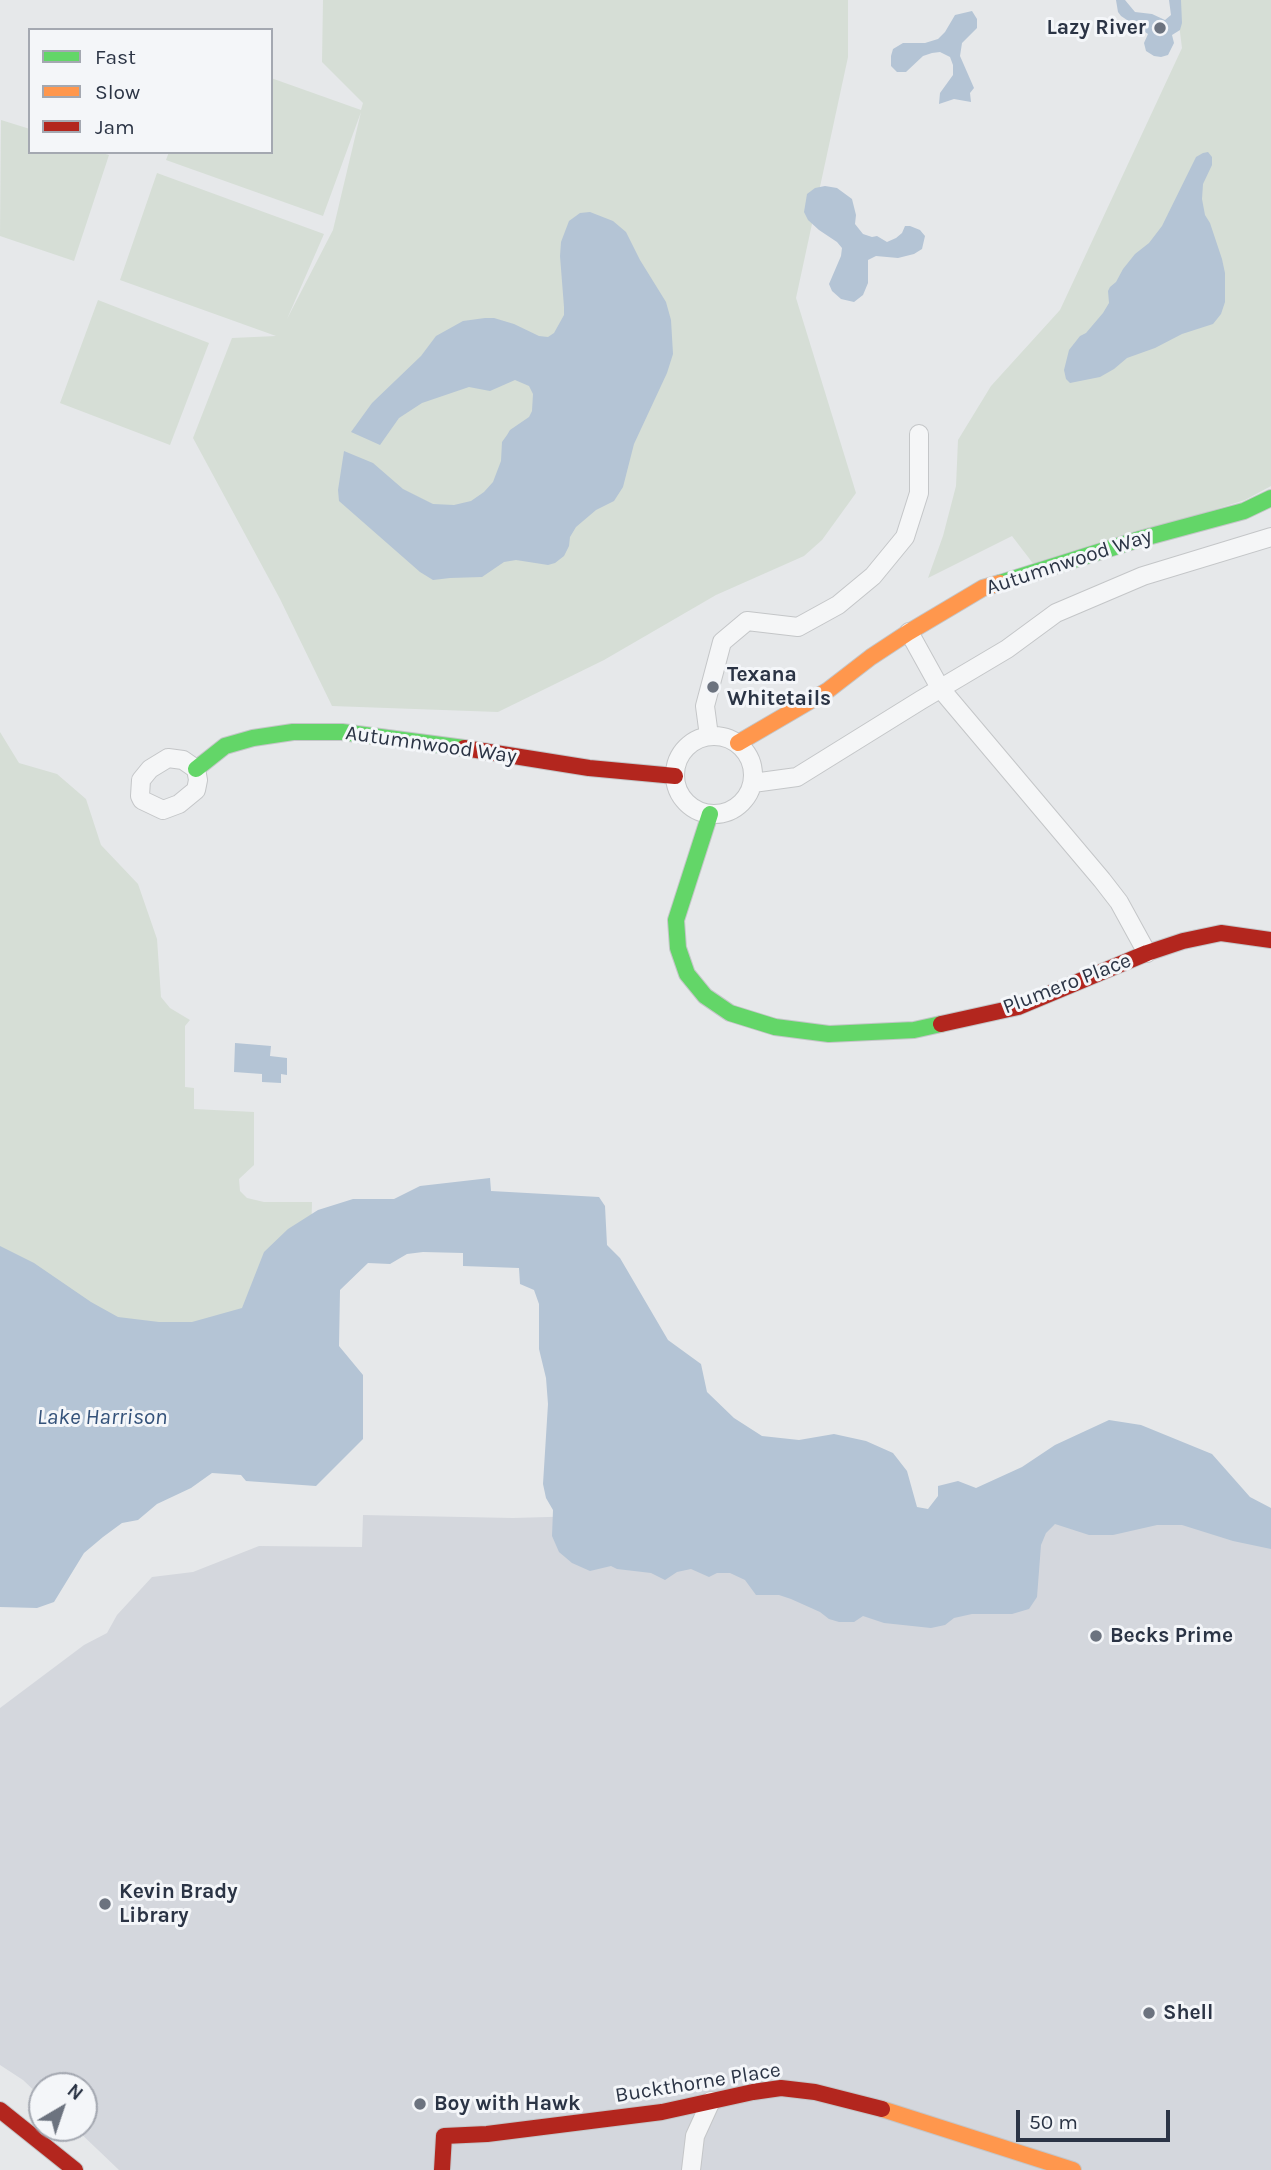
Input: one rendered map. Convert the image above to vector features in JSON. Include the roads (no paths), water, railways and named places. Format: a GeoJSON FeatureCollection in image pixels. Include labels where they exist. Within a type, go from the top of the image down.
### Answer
{"type":"FeatureCollection","features":[{"type":"Feature","properties":{"kind":"street"},"geometry":{"type":"LineString","coordinates":[[709,736],[705,706],[722,642],[747,621],[798,626],[838,606],[873,576],[905,537],[919,493],[919,434]]}},
{"type":"Feature","properties":{"kind":"street","name":"Autumnwood Way"},"geometry":{"type":"LineString","coordinates":[[738,743],[827,691],[909,632],[983,589],[1140,538],[1244,511],[1271,498]]}},
{"type":"Feature","properties":{"kind":"street","name":"Autumnwood Way"},"geometry":{"type":"LineString","coordinates":[[753,783],[797,777],[1007,649],[1056,613],[1143,576],[1271,537]]}},
{"type":"Feature","properties":{"kind":"street","name":"Plumero Place"},"geometry":{"type":"LineString","coordinates":[[710,814],[676,920],[678,948],[687,974],[705,996],[730,1013],[764,1024],[829,1034],[914,1030],[1018,1007],[1147,953],[1119,902],[1080,851],[940,688],[909,632]]}},
{"type":"Feature","properties":{"kind":"street","name":"Autumnwood Way"},"geometry":{"type":"LineString","coordinates":[[196,769],[225,746],[253,737],[293,732],[342,732],[442,744],[589,768],[675,776]]}},
{"type":"Feature","properties":{"kind":"street"},"geometry":{"type":"LineString","coordinates":[[709,736],[726,737],[738,743],[751,761],[753,769],[753,783],[741,804],[724,813],[710,814],[684,801],[677,789],[675,776],[677,760],[685,748],[696,740],[709,736]]}},
{"type":"Feature","properties":{"kind":"street"},"geometry":{"type":"LineString","coordinates":[[1147,953],[1183,941],[1221,933],[1271,940]]}},
{"type":"Feature","properties":{"kind":"street","name":"Buckthorne Place"},"geometry":{"type":"LineString","coordinates":[[442,2170],[444,2136],[486,2134],[662,2112],[781,2088],[815,2092],[866,2104],[1073,2170]]}},
{"type":"Feature","properties":{"kind":"street"},"geometry":{"type":"LineString","coordinates":[[691,2170],[695,2136],[711,2101]]}},
{"type":"Feature","properties":{"kind":"street"},"geometry":{"type":"LineString","coordinates":[[0,2110],[75,2170]]}},
{"type":"Feature","properties":{"kind":"water","name":"Lazy River"},"geometry":{"type":"Polygon","coordinates":[[[1116,0],[1125,0],[1135,12],[1152,14],[1165,20],[1171,15],[1169,0],[1181,0],[1182,23],[1180,30],[1172,35],[1174,43],[1168,55],[1154,56],[1146,51],[1144,43],[1148,34],[1121,16],[1116,0]]]}},
{"type":"Feature","properties":{"kind":"water"},"geometry":{"type":"Polygon","coordinates":[[[972,11],[977,19],[977,28],[962,43],[960,56],[974,88],[970,93],[971,102],[954,99],[939,104],[940,93],[953,75],[950,57],[940,52],[932,53],[923,56],[906,72],[897,72],[891,66],[893,49],[903,43],[925,43],[938,39],[955,15],[972,11]]]}},
{"type":"Feature","properties":{"kind":"water"},"geometry":{"type":"Polygon","coordinates":[[[1208,152],[1212,157],[1212,165],[1203,184],[1202,199],[1225,273],[1225,302],[1221,314],[1213,324],[1127,358],[1100,377],[1070,383],[1064,370],[1069,350],[1103,313],[1109,303],[1108,291],[1123,269],[1162,226],[1196,157],[1208,152]]]}},
{"type":"Feature","properties":{"kind":"water"},"geometry":{"type":"Polygon","coordinates":[[[815,188],[837,188],[852,199],[855,224],[863,234],[877,236],[887,242],[902,233],[905,226],[910,226],[920,230],[925,236],[922,249],[914,254],[898,258],[876,256],[868,260],[868,283],[863,295],[854,302],[841,299],[829,284],[842,248],[808,220],[804,212],[807,194],[815,188]]]}},
{"type":"Feature","properties":{"kind":"water"},"geometry":{"type":"Polygon","coordinates":[[[590,212],[613,221],[626,232],[666,302],[671,320],[673,354],[634,444],[623,487],[614,501],[596,510],[576,527],[564,556],[555,563],[548,565],[516,560],[504,562],[482,577],[433,580],[420,572],[339,501],[344,451],[373,463],[403,489],[433,504],[454,505],[471,501],[493,482],[501,461],[502,442],[510,430],[529,417],[533,394],[529,386],[515,380],[490,391],[469,387],[422,403],[399,418],[380,445],[351,432],[372,403],[421,356],[436,336],[463,321],[494,318],[539,336],[548,337],[554,333],[564,315],[561,242],[569,221],[580,213],[590,212]]]}},
{"type":"Feature","properties":{"kind":"water"},"geometry":{"type":"Polygon","coordinates":[[[235,1043],[271,1046],[270,1056],[287,1058],[287,1075],[281,1074],[281,1083],[262,1082],[262,1074],[234,1072],[235,1043]]]}},
{"type":"Feature","properties":{"kind":"water","name":"Lake Harrison"},"geometry":{"type":"Polygon","coordinates":[[[490,1178],[491,1191],[599,1197],[605,1206],[607,1245],[620,1258],[668,1340],[701,1364],[707,1392],[734,1418],[762,1436],[799,1440],[834,1434],[866,1441],[893,1453],[907,1471],[917,1507],[928,1509],[938,1496],[938,1486],[958,1481],[976,1488],[1022,1467],[1055,1445],[1109,1420],[1141,1425],[1212,1454],[1250,1497],[1271,1508],[1271,1549],[1233,1541],[1182,1525],[1157,1525],[1113,1535],[1089,1535],[1055,1524],[1046,1533],[1041,1545],[1037,1597],[1029,1609],[1012,1614],[972,1614],[931,1628],[884,1623],[863,1616],[854,1622],[839,1622],[779,1595],[756,1595],[745,1580],[730,1573],[717,1573],[709,1577],[691,1569],[677,1572],[665,1580],[651,1573],[611,1566],[590,1571],[572,1563],[559,1552],[552,1536],[553,1510],[546,1498],[543,1484],[548,1404],[546,1378],[539,1349],[539,1304],[534,1290],[520,1284],[519,1268],[463,1266],[463,1253],[423,1252],[407,1254],[390,1264],[368,1263],[340,1290],[339,1346],[363,1375],[363,1439],[316,1486],[246,1481],[241,1475],[212,1473],[191,1488],[157,1504],[138,1520],[122,1523],[103,1537],[84,1553],[54,1602],[37,1608],[0,1607],[0,1246],[34,1263],[118,1317],[159,1322],[192,1322],[242,1308],[264,1252],[288,1229],[318,1210],[353,1199],[394,1199],[420,1186],[490,1178]]]}},
{"type":"Feature","properties":{"kind":"place","name":"Lazy River"},"geometry":{"type":"Point","coordinates":[1160,28]}},
{"type":"Feature","properties":{"kind":"place","name":"Texana Whitetails"},"geometry":{"type":"Point","coordinates":[713,687]}},
{"type":"Feature","properties":{"kind":"place","name":"Becks Prime"},"geometry":{"type":"Point","coordinates":[1096,1636]}},
{"type":"Feature","properties":{"kind":"place","name":"Kevin Brady Library"},"geometry":{"type":"Point","coordinates":[105,1904]}},
{"type":"Feature","properties":{"kind":"place","name":"Shell"},"geometry":{"type":"Point","coordinates":[1149,2013]}},
{"type":"Feature","properties":{"kind":"place","name":"Boy with Hawk"},"geometry":{"type":"Point","coordinates":[420,2104]}}]}
